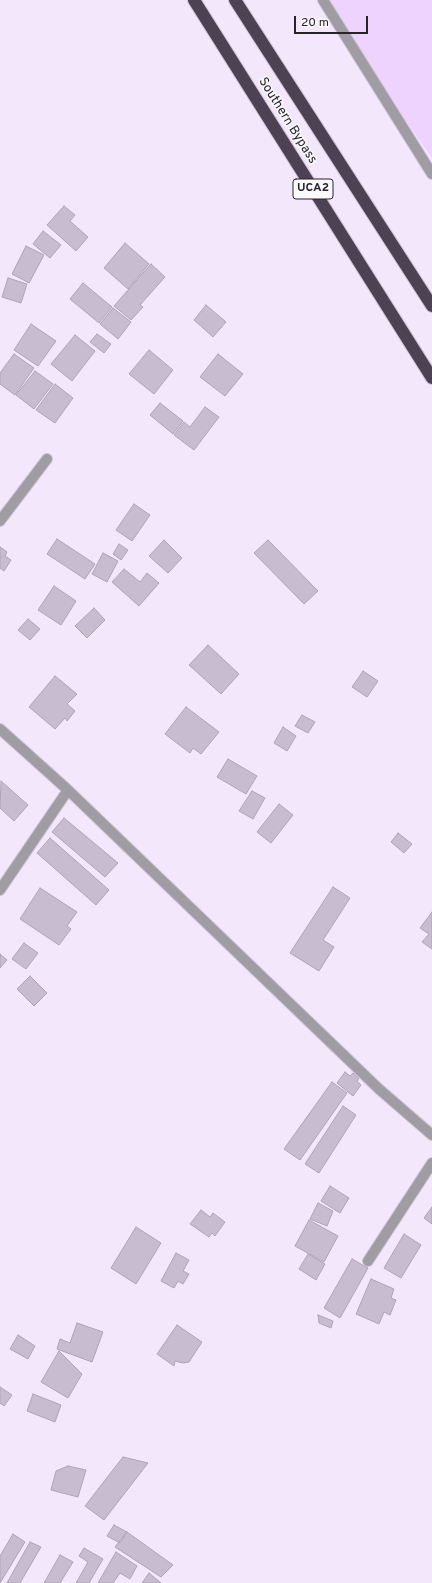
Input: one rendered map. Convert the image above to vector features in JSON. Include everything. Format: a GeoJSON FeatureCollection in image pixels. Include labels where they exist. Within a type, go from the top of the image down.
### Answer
{"type":"FeatureCollection","features":[{"type":"Feature","properties":{"kind":"highway","name":"Southern Bypass"},"geometry":{"type":"LineString","coordinates":[[194,0],[432,378]]}},
{"type":"Feature","properties":{"kind":"highway","name":"Southern Bypass"},"geometry":{"type":"LineString","coordinates":[[235,0],[432,306]]}},
{"type":"Feature","properties":{"kind":"street"},"geometry":{"type":"LineString","coordinates":[[323,0],[432,174]]}},
{"type":"Feature","properties":{"kind":"street"},"geometry":{"type":"LineString","coordinates":[[0,521],[46,459]]}},
{"type":"Feature","properties":{"kind":"street"},"geometry":{"type":"LineString","coordinates":[[0,729],[68,790],[373,1084],[432,1135]]}},
{"type":"Feature","properties":{"kind":"street"},"geometry":{"type":"LineString","coordinates":[[0,890],[68,790]]}},
{"type":"Feature","properties":{"kind":"street"},"geometry":{"type":"LineString","coordinates":[[368,1261],[432,1163]]}},
{"type":"Feature","properties":{"kind":"shaded area"},"geometry":{"type":"Polygon","coordinates":[[[320,0],[432,0],[432,158],[320,0]]]}},
{"type":"Feature","properties":{"kind":"building"},"geometry":{"type":"Polygon","coordinates":[[[64,206],[75,215],[70,221],[88,237],[76,251],[47,225],[64,206]]]}},
{"type":"Feature","properties":{"kind":"building"},"geometry":{"type":"Polygon","coordinates":[[[43,231],[61,245],[50,258],[33,244],[43,231]]]}},
{"type":"Feature","properties":{"kind":"building"},"geometry":{"type":"Polygon","coordinates":[[[125,243],[149,264],[128,289],[104,268],[125,243]]]}},
{"type":"Feature","properties":{"kind":"building"},"geometry":{"type":"Polygon","coordinates":[[[26,246],[44,255],[29,283],[12,274],[26,246]]]}},
{"type":"Feature","properties":{"kind":"building"},"geometry":{"type":"Polygon","coordinates":[[[151,264],[165,277],[140,305],[143,307],[131,320],[114,306],[151,264]]]}},
{"type":"Feature","properties":{"kind":"building"},"geometry":{"type":"Polygon","coordinates":[[[8,278],[27,284],[21,303],[2,297],[8,278]]]}},
{"type":"Feature","properties":{"kind":"building"},"geometry":{"type":"Polygon","coordinates":[[[83,283],[112,307],[99,323],[70,299],[83,283]]]}},
{"type":"Feature","properties":{"kind":"building"},"geometry":{"type":"Polygon","coordinates":[[[206,305],[226,322],[213,337],[194,320],[206,305]]]}},
{"type":"Feature","properties":{"kind":"building"},"geometry":{"type":"Polygon","coordinates":[[[113,308],[131,322],[118,339],[100,324],[113,308]]]}},
{"type":"Feature","properties":{"kind":"building"},"geometry":{"type":"Polygon","coordinates":[[[31,324],[56,341],[38,366],[14,350],[31,324]]]}},
{"type":"Feature","properties":{"kind":"building"},"geometry":{"type":"Polygon","coordinates":[[[97,334],[111,344],[104,353],[90,342],[97,334]]]}},
{"type":"Feature","properties":{"kind":"building"},"geometry":{"type":"Polygon","coordinates":[[[75,335],[95,351],[72,381],[51,364],[75,335]]]}},
{"type":"Feature","properties":{"kind":"building"},"geometry":{"type":"Polygon","coordinates":[[[149,350],[173,370],[154,394],[129,374],[149,350]]]}},
{"type":"Feature","properties":{"kind":"building"},"geometry":{"type":"Polygon","coordinates":[[[14,354],[34,368],[15,395],[0,384],[0,373],[14,354]]]}},
{"type":"Feature","properties":{"kind":"building"},"geometry":{"type":"Polygon","coordinates":[[[218,354],[243,374],[225,396],[200,377],[218,354]]]}},
{"type":"Feature","properties":{"kind":"building"},"geometry":{"type":"Polygon","coordinates":[[[35,371],[53,384],[34,409],[16,395],[35,371]]]}},
{"type":"Feature","properties":{"kind":"building"},"geometry":{"type":"Polygon","coordinates":[[[55,384],[73,398],[55,423],[36,410],[55,384]]]}},
{"type":"Feature","properties":{"kind":"building"},"geometry":{"type":"Polygon","coordinates":[[[160,403],[183,421],[173,434],[150,415],[160,403]]]}},
{"type":"Feature","properties":{"kind":"building"},"geometry":{"type":"Polygon","coordinates":[[[205,407],[219,417],[194,450],[174,435],[184,422],[190,427],[205,407]]]}},
{"type":"Feature","properties":{"kind":"building"},"geometry":{"type":"Polygon","coordinates":[[[134,504],[150,515],[132,541],[116,530],[134,504]]]}},
{"type":"Feature","properties":{"kind":"building"},"geometry":{"type":"Polygon","coordinates":[[[57,539],[95,564],[85,579],[47,554],[57,539]]]}},
{"type":"Feature","properties":{"kind":"building"},"geometry":{"type":"Polygon","coordinates":[[[164,540],[182,558],[168,573],[149,556],[164,540]]]}},
{"type":"Feature","properties":{"kind":"building"},"geometry":{"type":"Polygon","coordinates":[[[268,540],[318,591],[304,604],[254,553],[268,540]]]}},
{"type":"Feature","properties":{"kind":"building"},"geometry":{"type":"Polygon","coordinates":[[[119,544],[128,550],[121,560],[113,554],[119,544]]]}},
{"type":"Feature","properties":{"kind":"building"},"geometry":{"type":"Polygon","coordinates":[[[0,547],[7,552],[5,556],[11,560],[4,571],[0,568],[0,547]]]}},
{"type":"Feature","properties":{"kind":"building"},"geometry":{"type":"Polygon","coordinates":[[[103,553],[118,561],[107,582],[92,574],[103,553]]]}},
{"type":"Feature","properties":{"kind":"building"},"geometry":{"type":"Polygon","coordinates":[[[124,569],[140,582],[147,573],[159,583],[139,606],[112,582],[124,569]]]}},
{"type":"Feature","properties":{"kind":"building"},"geometry":{"type":"Polygon","coordinates":[[[54,586],[76,601],[61,625],[38,610],[54,586]]]}},
{"type":"Feature","properties":{"kind":"building"},"geometry":{"type":"Polygon","coordinates":[[[94,608],[105,620],[87,638],[75,626],[94,608]]]}},
{"type":"Feature","properties":{"kind":"building"},"geometry":{"type":"Polygon","coordinates":[[[28,619],[40,629],[30,640],[18,630],[28,619]]]}},
{"type":"Feature","properties":{"kind":"building"},"geometry":{"type":"Polygon","coordinates":[[[208,645],[239,674],[221,694],[189,665],[208,645]]]}},
{"type":"Feature","properties":{"kind":"building"},"geometry":{"type":"Polygon","coordinates":[[[363,671],[378,681],[367,697],[352,687],[363,671]]]}},
{"type":"Feature","properties":{"kind":"building"},"geometry":{"type":"Polygon","coordinates":[[[55,676],[77,694],[67,704],[75,711],[67,721],[65,718],[55,729],[29,707],[55,676]]]}},
{"type":"Feature","properties":{"kind":"building"},"geometry":{"type":"Polygon","coordinates":[[[186,707],[219,732],[201,754],[193,748],[190,753],[165,734],[186,707]]]}},
{"type":"Feature","properties":{"kind":"building"},"geometry":{"type":"Polygon","coordinates":[[[302,715],[315,722],[308,733],[295,726],[302,715]]]}},
{"type":"Feature","properties":{"kind":"building"},"geometry":{"type":"Polygon","coordinates":[[[283,727],[296,736],[287,751],[274,743],[283,727]]]}},
{"type":"Feature","properties":{"kind":"building"},"geometry":{"type":"Polygon","coordinates":[[[228,759],[257,776],[246,794],[217,777],[228,759]]]}},
{"type":"Feature","properties":{"kind":"building"},"geometry":{"type":"Polygon","coordinates":[[[1,781],[28,805],[14,821],[0,808],[1,781]]]}},
{"type":"Feature","properties":{"kind":"building"},"geometry":{"type":"Polygon","coordinates":[[[252,791],[265,798],[253,819],[239,811],[252,791]]]}},
{"type":"Feature","properties":{"kind":"building"},"geometry":{"type":"Polygon","coordinates":[[[279,804],[293,815],[271,843],[257,832],[279,804]]]}},
{"type":"Feature","properties":{"kind":"building"},"geometry":{"type":"Polygon","coordinates":[[[64,818],[118,863],[105,877],[52,832],[64,818]]]}},
{"type":"Feature","properties":{"kind":"building"},"geometry":{"type":"Polygon","coordinates":[[[398,833],[412,844],[404,853],[391,842],[398,833]]]}},
{"type":"Feature","properties":{"kind":"building"},"geometry":{"type":"Polygon","coordinates":[[[50,838],[109,890],[96,905],[37,853],[50,838]]]}},
{"type":"Feature","properties":{"kind":"building"},"geometry":{"type":"Polygon","coordinates":[[[333,887],[350,898],[323,940],[334,947],[319,971],[290,953],[333,887]]]}},
{"type":"Feature","properties":{"kind":"building"},"geometry":{"type":"Polygon","coordinates":[[[40,888],[77,912],[67,926],[71,929],[59,945],[20,919],[40,888]]]}},
{"type":"Feature","properties":{"kind":"building"},"geometry":{"type":"Polygon","coordinates":[[[432,912],[432,949],[422,942],[429,934],[420,928],[432,912]]]}},
{"type":"Feature","properties":{"kind":"building"},"geometry":{"type":"Polygon","coordinates":[[[24,943],[38,953],[26,969],[12,959],[24,943]]]}},
{"type":"Feature","properties":{"kind":"building"},"geometry":{"type":"Polygon","coordinates":[[[0,954],[7,960],[0,968],[0,954]]]}},
{"type":"Feature","properties":{"kind":"building"},"geometry":{"type":"Polygon","coordinates":[[[30,976],[47,993],[34,1006],[17,989],[30,976]]]}},
{"type":"Feature","properties":{"kind":"building"},"geometry":{"type":"Polygon","coordinates":[[[345,1072],[350,1076],[353,1073],[359,1078],[357,1081],[361,1085],[353,1096],[337,1083],[345,1072]]]}},
{"type":"Feature","properties":{"kind":"building"},"geometry":{"type":"Polygon","coordinates":[[[332,1082],[347,1093],[300,1160],[284,1149],[332,1082]]]}},
{"type":"Feature","properties":{"kind":"building"},"geometry":{"type":"Polygon","coordinates":[[[343,1106],[356,1115],[319,1173],[305,1164],[343,1106]]]}},
{"type":"Feature","properties":{"kind":"building"},"geometry":{"type":"Polygon","coordinates":[[[330,1186],[349,1198],[340,1213],[321,1201],[330,1186]]]}},
{"type":"Feature","properties":{"kind":"building"},"geometry":{"type":"Polygon","coordinates":[[[318,1203],[333,1211],[327,1226],[310,1219],[318,1203]]]}},
{"type":"Feature","properties":{"kind":"building"},"geometry":{"type":"Polygon","coordinates":[[[432,1207],[432,1224],[424,1218],[432,1207]]]}},
{"type":"Feature","properties":{"kind":"building"},"geometry":{"type":"Polygon","coordinates":[[[201,1210],[210,1217],[213,1213],[225,1222],[215,1236],[212,1233],[209,1237],[190,1224],[201,1210]]]}},
{"type":"Feature","properties":{"kind":"building"},"geometry":{"type":"Polygon","coordinates":[[[309,1220],[338,1236],[324,1262],[295,1246],[309,1220]]]}},
{"type":"Feature","properties":{"kind":"building"},"geometry":{"type":"Polygon","coordinates":[[[136,1227],[161,1243],[136,1284],[111,1268],[136,1227]]]}},
{"type":"Feature","properties":{"kind":"building"},"geometry":{"type":"Polygon","coordinates":[[[404,1234],[421,1245],[401,1278],[384,1268],[404,1234]]]}},
{"type":"Feature","properties":{"kind":"building"},"geometry":{"type":"Polygon","coordinates":[[[176,1253],[189,1260],[183,1271],[189,1274],[183,1284],[178,1281],[174,1288],[161,1281],[176,1253]]]}},
{"type":"Feature","properties":{"kind":"building"},"geometry":{"type":"Polygon","coordinates":[[[308,1254],[325,1264],[316,1280],[299,1269],[308,1254]]]}},
{"type":"Feature","properties":{"kind":"building"},"geometry":{"type":"Polygon","coordinates":[[[352,1259],[368,1268],[340,1318],[324,1308],[352,1259]]]}},
{"type":"Feature","properties":{"kind":"building"},"geometry":{"type":"Polygon","coordinates":[[[371,1279],[394,1289],[391,1298],[396,1300],[390,1315],[384,1312],[379,1324],[356,1314],[371,1279]]]}},
{"type":"Feature","properties":{"kind":"building"},"geometry":{"type":"Polygon","coordinates":[[[318,1315],[333,1321],[331,1328],[319,1323],[318,1315]]]}},
{"type":"Feature","properties":{"kind":"building"},"geometry":{"type":"Polygon","coordinates":[[[77,1323],[103,1332],[92,1362],[57,1349],[60,1339],[70,1343],[77,1323]]]}},
{"type":"Feature","properties":{"kind":"building"},"geometry":{"type":"Polygon","coordinates":[[[177,1325],[202,1342],[189,1362],[183,1363],[175,1361],[174,1366],[157,1354],[177,1325]]]}},
{"type":"Feature","properties":{"kind":"building"},"geometry":{"type":"Polygon","coordinates":[[[18,1335],[35,1346],[28,1359],[10,1349],[18,1335]]]}},
{"type":"Feature","properties":{"kind":"building"},"geometry":{"type":"Polygon","coordinates":[[[59,1351],[82,1374],[68,1398],[41,1382],[59,1351]]]}},
{"type":"Feature","properties":{"kind":"building"},"geometry":{"type":"Polygon","coordinates":[[[0,1387],[12,1395],[4,1406],[0,1403],[0,1387]]]}},
{"type":"Feature","properties":{"kind":"building"},"geometry":{"type":"Polygon","coordinates":[[[33,1394],[61,1405],[55,1422],[27,1411],[33,1394]]]}},
{"type":"Feature","properties":{"kind":"building"},"geometry":{"type":"Polygon","coordinates":[[[123,1457],[148,1463],[104,1520],[85,1506],[123,1457]]]}},
{"type":"Feature","properties":{"kind":"building"},"geometry":{"type":"Polygon","coordinates":[[[68,1466],[86,1470],[78,1497],[51,1490],[56,1471],[68,1466]]]}},
{"type":"Feature","properties":{"kind":"building"},"geometry":{"type":"Polygon","coordinates":[[[114,1525],[127,1532],[120,1543],[107,1536],[114,1525]]]}},
{"type":"Feature","properties":{"kind":"building"},"geometry":{"type":"Polygon","coordinates":[[[127,1532],[173,1565],[161,1577],[115,1547],[127,1532]]]}},
{"type":"Feature","properties":{"kind":"building"},"geometry":{"type":"Polygon","coordinates":[[[13,1534],[25,1542],[0,1583],[0,1556],[13,1534]]]}},
{"type":"Feature","properties":{"kind":"building"},"geometry":{"type":"Polygon","coordinates":[[[30,1542],[41,1547],[20,1583],[7,1583],[30,1542]]]}},
{"type":"Feature","properties":{"kind":"building"},"geometry":{"type":"Polygon","coordinates":[[[84,1548],[103,1559],[89,1583],[76,1583],[88,1562],[79,1556],[84,1548]]]}},
{"type":"Feature","properties":{"kind":"building"},"geometry":{"type":"Polygon","coordinates":[[[116,1552],[137,1566],[130,1579],[120,1573],[113,1583],[98,1583],[116,1552]]]}},
{"type":"Feature","properties":{"kind":"building"},"geometry":{"type":"Polygon","coordinates":[[[60,1555],[73,1562],[60,1583],[44,1583],[60,1555]]]}},
{"type":"Feature","properties":{"kind":"building"},"geometry":{"type":"Polygon","coordinates":[[[149,1573],[161,1583],[142,1583],[149,1573]]]}}]}
